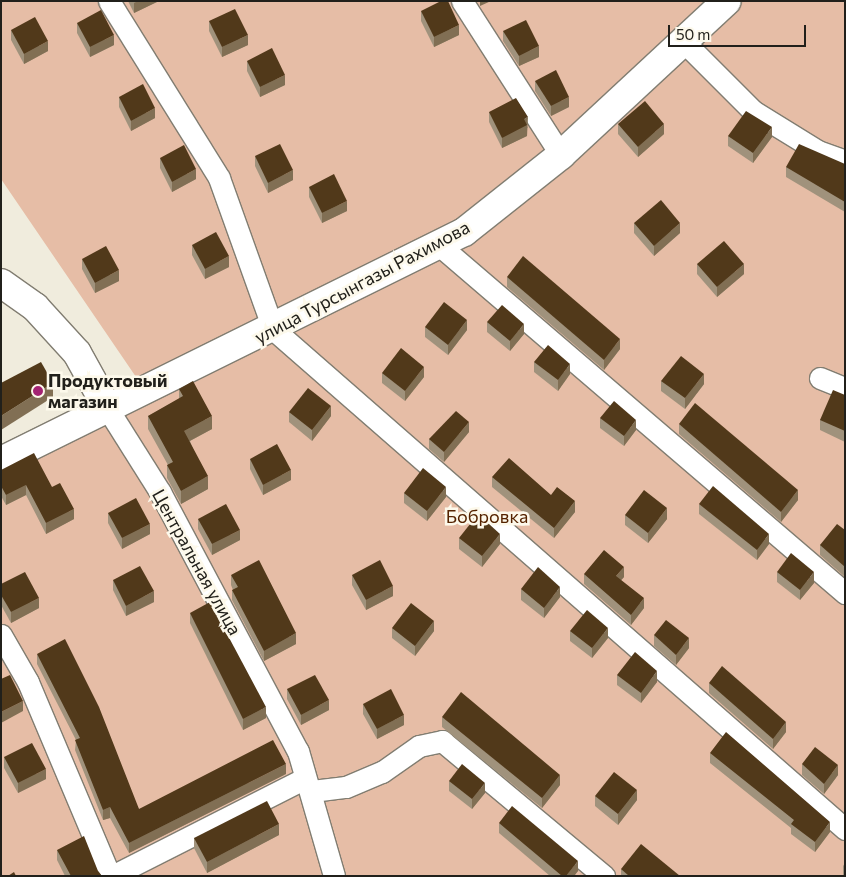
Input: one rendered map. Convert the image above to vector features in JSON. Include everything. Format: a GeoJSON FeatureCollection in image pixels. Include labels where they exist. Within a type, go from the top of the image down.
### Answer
{"type":"FeatureCollection","features":[{"type":"Feature","properties":{"kind":"street"},"geometry":{"type":"LineString","coordinates":[[109,1],[219,178],[273,329],[845,829]]}},
{"type":"Feature","properties":{"kind":"street"},"geometry":{"type":"LineString","coordinates":[[462,1],[560,155]]}},
{"type":"Feature","properties":{"kind":"street","name":"улица Турсынгазы Рахимова"},"geometry":{"type":"LineString","coordinates":[[1,461],[109,411],[464,232],[560,155],[727,1]]}},
{"type":"Feature","properties":{"kind":"street"},"geometry":{"type":"LineString","coordinates":[[683,41],[753,111],[818,151],[845,161]]}},
{"type":"Feature","properties":{"kind":"street"},"geometry":{"type":"LineString","coordinates":[[439,245],[845,593]]}},
{"type":"Feature","properties":{"kind":"street","name":"Центральная улица"},"geometry":{"type":"LineString","coordinates":[[1,283],[35,307],[77,353],[217,595],[298,751],[334,876]]}},
{"type":"Feature","properties":{"kind":"street"},"geometry":{"type":"LineString","coordinates":[[820,378],[845,388]]}},
{"type":"Feature","properties":{"kind":"street"},"geometry":{"type":"LineString","coordinates":[[1,635],[32,691],[111,876],[308,784],[346,787],[382,772],[419,746],[442,741],[604,876]]}},
{"type":"Feature","properties":{"kind":"green space","name":"Бобровка"},"geometry":{"type":"Polygon","coordinates":[[[1,1],[845,1],[845,876],[1,876],[1,475],[149,396],[1,179],[1,1]]]}},
{"type":"Feature","properties":{"kind":"building"},"geometry":{"type":"Polygon","coordinates":[[[441,1],[448,1],[459,25],[434,37],[421,11],[441,1]]]}},
{"type":"Feature","properties":{"kind":"building"},"geometry":{"type":"Polygon","coordinates":[[[235,9],[248,35],[222,47],[209,21],[235,9]]]}},
{"type":"Feature","properties":{"kind":"building"},"geometry":{"type":"Polygon","coordinates":[[[101,10],[114,35],[90,47],[77,23],[101,10]]]}},
{"type":"Feature","properties":{"kind":"building"},"geometry":{"type":"Polygon","coordinates":[[[35,17],[48,41],[24,54],[11,30],[35,17]]]}},
{"type":"Feature","properties":{"kind":"building"},"geometry":{"type":"Polygon","coordinates":[[[526,20],[539,46],[519,56],[503,31],[526,20]]]}},
{"type":"Feature","properties":{"kind":"building"},"geometry":{"type":"Polygon","coordinates":[[[272,48],[285,75],[260,87],[247,61],[272,48]]]}},
{"type":"Feature","properties":{"kind":"building"},"geometry":{"type":"Polygon","coordinates":[[[556,70],[569,97],[551,106],[535,81],[556,70]]]}},
{"type":"Feature","properties":{"kind":"building"},"geometry":{"type":"Polygon","coordinates":[[[143,84],[155,108],[131,121],[119,97],[143,84]]]}},
{"type":"Feature","properties":{"kind":"building"},"geometry":{"type":"Polygon","coordinates":[[[516,98],[528,117],[524,119],[527,125],[502,138],[489,112],[516,98]]]}},
{"type":"Feature","properties":{"kind":"building"},"geometry":{"type":"Polygon","coordinates":[[[645,101],[664,124],[638,147],[618,124],[645,101]]]}},
{"type":"Feature","properties":{"kind":"building"},"geometry":{"type":"Polygon","coordinates":[[[746,111],[772,127],[753,153],[728,136],[746,111]]]}},
{"type":"Feature","properties":{"kind":"building"},"geometry":{"type":"Polygon","coordinates":[[[280,144],[293,170],[268,183],[255,156],[280,144]]]}},
{"type":"Feature","properties":{"kind":"building"},"geometry":{"type":"Polygon","coordinates":[[[799,144],[845,164],[845,202],[786,167],[799,144]]]}},
{"type":"Feature","properties":{"kind":"building"},"geometry":{"type":"Polygon","coordinates":[[[184,145],[196,169],[172,182],[160,158],[184,145]]]}},
{"type":"Feature","properties":{"kind":"building"},"geometry":{"type":"Polygon","coordinates":[[[334,174],[347,201],[322,213],[309,187],[334,174]]]}},
{"type":"Feature","properties":{"kind":"building"},"geometry":{"type":"Polygon","coordinates":[[[661,200],[680,223],[654,246],[634,223],[661,200]]]}},
{"type":"Feature","properties":{"kind":"building"},"geometry":{"type":"Polygon","coordinates":[[[216,232],[229,256],[205,269],[192,245],[216,232]]]}},
{"type":"Feature","properties":{"kind":"building"},"geometry":{"type":"Polygon","coordinates":[[[724,241],[744,264],[717,287],[697,264],[724,241]]]}},
{"type":"Feature","properties":{"kind":"building"},"geometry":{"type":"Polygon","coordinates":[[[106,246],[119,270],[95,283],[82,259],[106,246]]]}},
{"type":"Feature","properties":{"kind":"building"},"geometry":{"type":"Polygon","coordinates":[[[523,256],[620,339],[604,360],[507,277],[523,256]]]}},
{"type":"Feature","properties":{"kind":"building"},"geometry":{"type":"Polygon","coordinates":[[[444,302],[467,320],[448,345],[425,327],[444,302]]]}},
{"type":"Feature","properties":{"kind":"building"},"geometry":{"type":"Polygon","coordinates":[[[502,305],[524,324],[510,341],[487,322],[502,305]]]}},
{"type":"Feature","properties":{"kind":"building"},"geometry":{"type":"Polygon","coordinates":[[[548,345],[570,364],[558,380],[534,362],[548,345]]]}},
{"type":"Feature","properties":{"kind":"building"},"geometry":{"type":"Polygon","coordinates":[[[401,348],[424,367],[405,391],[382,373],[401,348]]]}},
{"type":"Feature","properties":{"kind":"building"},"geometry":{"type":"Polygon","coordinates":[[[681,356],[704,374],[685,398],[661,381],[681,356]]]}},
{"type":"Feature","properties":{"kind":"building"},"geometry":{"type":"Polygon","coordinates":[[[41,362],[53,383],[1,416],[1,383],[41,362]]]}},
{"type":"Feature","properties":{"kind":"building"},"geometry":{"type":"Polygon","coordinates":[[[193,381],[212,416],[184,431],[208,476],[181,491],[167,465],[173,462],[148,416],[183,396],[179,389],[193,381]]]}},
{"type":"Feature","properties":{"kind":"building"},"geometry":{"type":"Polygon","coordinates":[[[308,388],[331,406],[312,430],[289,412],[308,388]]]}},
{"type":"Feature","properties":{"kind":"building"},"geometry":{"type":"Polygon","coordinates":[[[833,390],[845,395],[845,431],[820,420],[833,390]]]}},
{"type":"Feature","properties":{"kind":"building"},"geometry":{"type":"Polygon","coordinates":[[[614,401],[636,420],[624,436],[600,418],[614,401]]]}},
{"type":"Feature","properties":{"kind":"building"},"geometry":{"type":"Polygon","coordinates":[[[695,403],[798,490],[781,512],[679,424],[695,403]]]}},
{"type":"Feature","properties":{"kind":"building"},"geometry":{"type":"Polygon","coordinates":[[[456,411],[469,422],[444,452],[429,439],[456,411]]]}},
{"type":"Feature","properties":{"kind":"building"},"geometry":{"type":"Polygon","coordinates":[[[277,444],[291,470],[263,485],[250,459],[277,444]]]}},
{"type":"Feature","properties":{"kind":"building"},"geometry":{"type":"Polygon","coordinates":[[[34,453],[52,487],[60,483],[74,509],[46,523],[26,485],[6,495],[1,486],[1,470],[34,453]]]}},
{"type":"Feature","properties":{"kind":"building"},"geometry":{"type":"Polygon","coordinates":[[[509,458],[551,495],[557,487],[575,501],[554,528],[492,477],[509,458]]]}},
{"type":"Feature","properties":{"kind":"building"},"geometry":{"type":"Polygon","coordinates":[[[423,468],[446,487],[427,511],[404,493],[423,468]]]}},
{"type":"Feature","properties":{"kind":"building"},"geometry":{"type":"Polygon","coordinates":[[[713,486],[769,534],[757,550],[699,504],[713,486]]]}},
{"type":"Feature","properties":{"kind":"building"},"geometry":{"type":"Polygon","coordinates":[[[644,490],[667,508],[648,533],[625,515],[644,490]]]}},
{"type":"Feature","properties":{"kind":"building"},"geometry":{"type":"Polygon","coordinates":[[[136,498],[150,524],[122,538],[108,513],[136,498]]]}},
{"type":"Feature","properties":{"kind":"building"},"geometry":{"type":"Polygon","coordinates":[[[226,504],[240,530],[212,544],[198,519],[226,504]]]}},
{"type":"Feature","properties":{"kind":"building"},"geometry":{"type":"Polygon","coordinates":[[[478,514],[500,534],[482,556],[459,538],[478,514]]]}},
{"type":"Feature","properties":{"kind":"building"},"geometry":{"type":"Polygon","coordinates":[[[837,524],[845,530],[845,567],[820,545],[837,524]]]}},
{"type":"Feature","properties":{"kind":"building"},"geometry":{"type":"Polygon","coordinates":[[[604,550],[624,567],[616,576],[644,598],[631,615],[584,574],[604,550]]]}},
{"type":"Feature","properties":{"kind":"building"},"geometry":{"type":"Polygon","coordinates":[[[791,553],[814,572],[800,590],[777,572],[791,553]]]}},
{"type":"Feature","properties":{"kind":"building"},"geometry":{"type":"Polygon","coordinates":[[[259,560],[296,633],[264,651],[232,590],[238,587],[231,575],[259,560]]]}},
{"type":"Feature","properties":{"kind":"building"},"geometry":{"type":"Polygon","coordinates":[[[380,560],[393,586],[366,600],[352,575],[380,560]]]}},
{"type":"Feature","properties":{"kind":"building"},"geometry":{"type":"Polygon","coordinates":[[[140,566],[154,591],[126,606],[113,580],[140,566]]]}},
{"type":"Feature","properties":{"kind":"building"},"geometry":{"type":"Polygon","coordinates":[[[538,567],[560,587],[544,608],[521,589],[538,567]]]}},
{"type":"Feature","properties":{"kind":"building"},"geometry":{"type":"Polygon","coordinates":[[[25,572],[39,598],[11,612],[1,595],[1,584],[25,572]]]}},
{"type":"Feature","properties":{"kind":"building"},"geometry":{"type":"Polygon","coordinates":[[[210,602],[266,707],[243,719],[190,613],[210,602]]]}},
{"type":"Feature","properties":{"kind":"building"},"geometry":{"type":"Polygon","coordinates":[[[411,603],[434,621],[415,646],[392,628],[411,603]]]}},
{"type":"Feature","properties":{"kind":"building"},"geometry":{"type":"Polygon","coordinates":[[[587,610],[608,628],[592,648],[570,631],[587,610]]]}},
{"type":"Feature","properties":{"kind":"building"},"geometry":{"type":"Polygon","coordinates":[[[666,620],[689,638],[676,655],[654,635],[666,620]]]}},
{"type":"Feature","properties":{"kind":"building"},"geometry":{"type":"Polygon","coordinates":[[[65,639],[99,707],[139,809],[273,740],[286,764],[129,843],[110,807],[103,810],[75,740],[80,738],[37,654],[65,639]]]}},
{"type":"Feature","properties":{"kind":"building"},"geometry":{"type":"Polygon","coordinates":[[[635,652],[657,671],[641,693],[617,675],[635,652]]]}},
{"type":"Feature","properties":{"kind":"building"},"geometry":{"type":"Polygon","coordinates":[[[722,666],[786,722],[773,739],[709,683],[722,666]]]}},
{"type":"Feature","properties":{"kind":"building"},"geometry":{"type":"Polygon","coordinates":[[[10,675],[23,701],[1,712],[1,679],[10,675]]]}},
{"type":"Feature","properties":{"kind":"building"},"geometry":{"type":"Polygon","coordinates":[[[315,675],[329,700],[301,715],[287,689],[315,675]]]}},
{"type":"Feature","properties":{"kind":"building"},"geometry":{"type":"Polygon","coordinates":[[[391,689],[404,715],[377,729],[363,704],[391,689]]]}},
{"type":"Feature","properties":{"kind":"building"},"geometry":{"type":"Polygon","coordinates":[[[461,692],[560,775],[542,798],[442,717],[461,692]]]}},
{"type":"Feature","properties":{"kind":"building"},"geometry":{"type":"Polygon","coordinates":[[[726,732],[830,822],[815,842],[791,824],[794,820],[710,753],[726,732]]]}},
{"type":"Feature","properties":{"kind":"building"},"geometry":{"type":"Polygon","coordinates":[[[32,743],[46,769],[18,783],[4,757],[32,743]]]}},
{"type":"Feature","properties":{"kind":"building"},"geometry":{"type":"Polygon","coordinates":[[[815,747],[838,765],[824,784],[802,764],[815,747]]]}},
{"type":"Feature","properties":{"kind":"building"},"geometry":{"type":"Polygon","coordinates":[[[462,764],[485,783],[472,799],[449,781],[462,764]]]}},
{"type":"Feature","properties":{"kind":"building"},"geometry":{"type":"Polygon","coordinates":[[[614,772],[637,790],[618,814],[595,796],[614,772]]]}},
{"type":"Feature","properties":{"kind":"building"},"geometry":{"type":"Polygon","coordinates":[[[267,801],[279,824],[207,862],[194,838],[267,801]]]}},
{"type":"Feature","properties":{"kind":"building"},"geometry":{"type":"Polygon","coordinates":[[[512,806],[578,861],[566,876],[562,876],[499,823],[512,806]]]}},
{"type":"Feature","properties":{"kind":"building"},"geometry":{"type":"Polygon","coordinates":[[[84,836],[98,871],[102,876],[71,876],[57,850],[84,836]]]}},
{"type":"Feature","properties":{"kind":"building"},"geometry":{"type":"Polygon","coordinates":[[[641,844],[680,876],[629,876],[621,869],[641,844]]]}},
{"type":"Feature","properties":{"kind":"building"},"geometry":{"type":"Polygon","coordinates":[[[14,872],[16,876],[8,876],[14,872]]]}},
{"type":"Feature","properties":{"kind":"place","name":"Продуктовый магазин"},"geometry":{"type":"Point","coordinates":[38,391]}}]}
